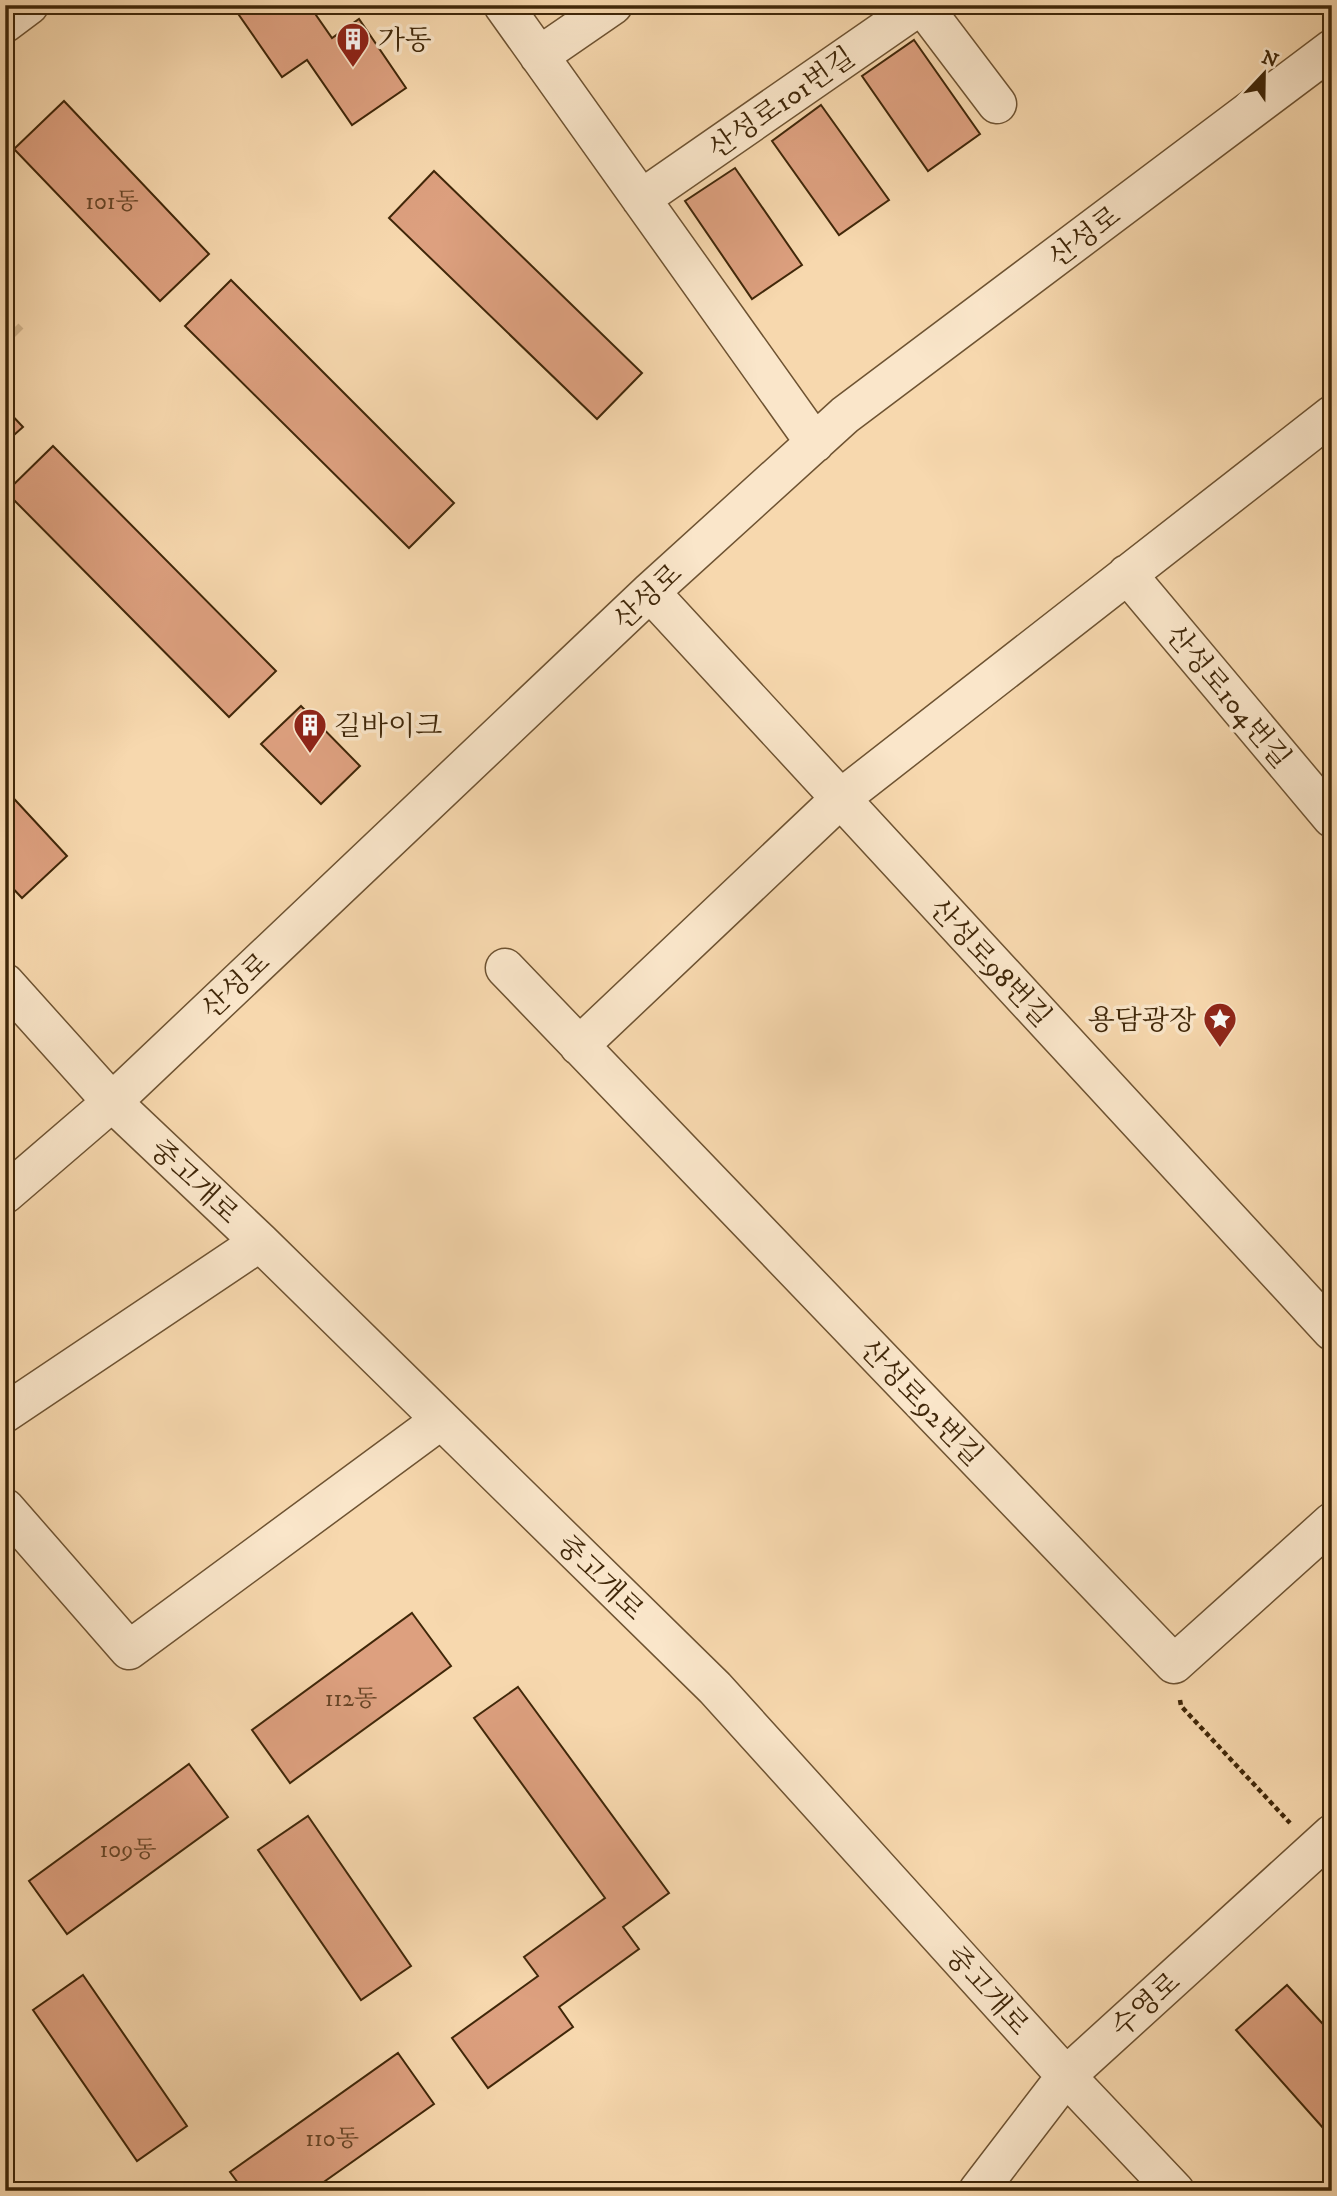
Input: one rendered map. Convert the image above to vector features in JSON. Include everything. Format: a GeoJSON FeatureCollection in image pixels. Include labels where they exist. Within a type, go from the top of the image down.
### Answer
{"type":"FeatureCollection","features":[{"type":"Feature","properties":{"kind":"street"},"geometry":{"type":"LineString","coordinates":[[5,23],[29,5]]}},
{"type":"Feature","properties":{"kind":"street"},"geometry":{"type":"LineString","coordinates":[[503,5],[815,443]]}},
{"type":"Feature","properties":{"kind":"street"},"geometry":{"type":"LineString","coordinates":[[539,56],[613,5]]}},
{"type":"Feature","properties":{"kind":"street","name":"산성로101번길"},"geometry":{"type":"LineString","coordinates":[[640,199],[922,5],[997,104]]}},
{"type":"Feature","properties":{"kind":"street","name":"산성로"},"geometry":{"type":"LineString","coordinates":[[5,1194],[112,1102],[650,593],[845,415],[1332,50]]}},
{"type":"Feature","properties":{"kind":"street"},"geometry":{"type":"LineString","coordinates":[[579,1046],[840,799],[1332,415]]}},
{"type":"Feature","properties":{"kind":"street","name":"산성로104번길"},"geometry":{"type":"LineString","coordinates":[[1127,573],[1332,818]]}},
{"type":"Feature","properties":{"kind":"street","name":"산성로98번길"},"geometry":{"type":"LineString","coordinates":[[650,593],[1332,1331]]}},
{"type":"Feature","properties":{"kind":"street","name":"산성로92번길"},"geometry":{"type":"LineString","coordinates":[[505,968],[1174,1664]]}},
{"type":"Feature","properties":{"kind":"street","name":"중고개로"},"geometry":{"type":"LineString","coordinates":[[5,983],[112,1102],[260,1242],[715,1688],[1066,2076],[1175,2191]]}},
{"type":"Feature","properties":{"kind":"street"},"geometry":{"type":"LineString","coordinates":[[5,1413],[260,1242]]}},
{"type":"Feature","properties":{"kind":"street"},"geometry":{"type":"LineString","coordinates":[[5,1508],[129,1650],[441,1420]]}},
{"type":"Feature","properties":{"kind":"street"},"geometry":{"type":"LineString","coordinates":[[1174,1664],[1332,1522]]}},
{"type":"Feature","properties":{"kind":"street","name":"수영로"},"geometry":{"type":"LineString","coordinates":[[978,2191],[1066,2076],[1323,1842]]}},
{"type":"Feature","properties":{"kind":"path"},"geometry":{"type":"LineString","coordinates":[[1174,1664],[1181,1706],[1323,1842]]}},
{"type":"Feature","properties":{"kind":"building","name":"가동"},"geometry":{"type":"Polygon","coordinates":[[[232,5],[309,5],[332,38],[359,19],[406,88],[352,125],[307,60],[282,77],[232,5]]]}},
{"type":"Feature","properties":{"kind":"building"},"geometry":{"type":"Polygon","coordinates":[[[914,40],[980,134],[928,171],[862,76],[914,40]]]}},
{"type":"Feature","properties":{"kind":"building"},"geometry":{"type":"Polygon","coordinates":[[[64,101],[209,254],[160,301],[14,149],[64,101]]]}},
{"type":"Feature","properties":{"kind":"building"},"geometry":{"type":"Polygon","coordinates":[[[821,105],[889,200],[839,235],[772,141],[821,105]]]}},
{"type":"Feature","properties":{"kind":"building"},"geometry":{"type":"Polygon","coordinates":[[[735,168],[802,265],[752,299],[685,201],[735,168]]]}},
{"type":"Feature","properties":{"kind":"building"},"geometry":{"type":"Polygon","coordinates":[[[434,171],[642,373],[597,419],[389,218],[434,171]]]}},
{"type":"Feature","properties":{"kind":"building"},"geometry":{"type":"Polygon","coordinates":[[[231,280],[454,503],[409,548],[185,326],[231,280]]]}},
{"type":"Feature","properties":{"kind":"building"},"geometry":{"type":"Polygon","coordinates":[[[5,408],[23,427],[5,443],[5,408]]]}},
{"type":"Feature","properties":{"kind":"building"},"geometry":{"type":"Polygon","coordinates":[[[53,446],[276,671],[229,717],[6,492],[53,446]]]}},
{"type":"Feature","properties":{"kind":"building","name":"길바이크"},"geometry":{"type":"Polygon","coordinates":[[[301,706],[360,766],[321,804],[261,744],[301,706]]]}},
{"type":"Feature","properties":{"kind":"building"},"geometry":{"type":"Polygon","coordinates":[[[5,789],[67,856],[22,898],[5,880],[5,789]]]}},
{"type":"Feature","properties":{"kind":"building"},"geometry":{"type":"Polygon","coordinates":[[[412,1613],[451,1666],[290,1783],[252,1730],[412,1613]]]}},
{"type":"Feature","properties":{"kind":"building"},"geometry":{"type":"Polygon","coordinates":[[[518,1687],[669,1893],[623,1927],[639,1949],[559,2007],[573,2027],[488,2088],[452,2038],[538,1976],[524,1957],[605,1898],[474,1718],[518,1687]]]}},
{"type":"Feature","properties":{"kind":"building"},"geometry":{"type":"Polygon","coordinates":[[[189,1764],[228,1817],[67,1934],[29,1881],[189,1764]]]}},
{"type":"Feature","properties":{"kind":"building"},"geometry":{"type":"Polygon","coordinates":[[[308,1816],[411,1966],[361,2000],[258,1850],[308,1816]]]}},
{"type":"Feature","properties":{"kind":"building"},"geometry":{"type":"Polygon","coordinates":[[[83,1975],[187,2126],[137,2161],[33,2010],[83,1975]]]}},
{"type":"Feature","properties":{"kind":"building"},"geometry":{"type":"Polygon","coordinates":[[[1287,1985],[1332,2034],[1332,2138],[1236,2030],[1287,1985]]]}},
{"type":"Feature","properties":{"kind":"building"},"geometry":{"type":"Polygon","coordinates":[[[398,2053],[434,2104],[311,2191],[244,2191],[230,2172],[398,2053]]]}},
{"type":"Feature","properties":{"kind":"tunnel"},"geometry":{"type":"LineString","coordinates":[[5,337],[10,342]]}},
{"type":"Feature","properties":{"kind":"place","name":"가동"},"geometry":{"type":"Point","coordinates":[353,69]}},
{"type":"Feature","properties":{"kind":"place","name":"길바이크"},"geometry":{"type":"Point","coordinates":[310,755]}},
{"type":"Feature","properties":{"kind":"place","name":"용담광장"},"geometry":{"type":"Point","coordinates":[1220,1049]}}]}
